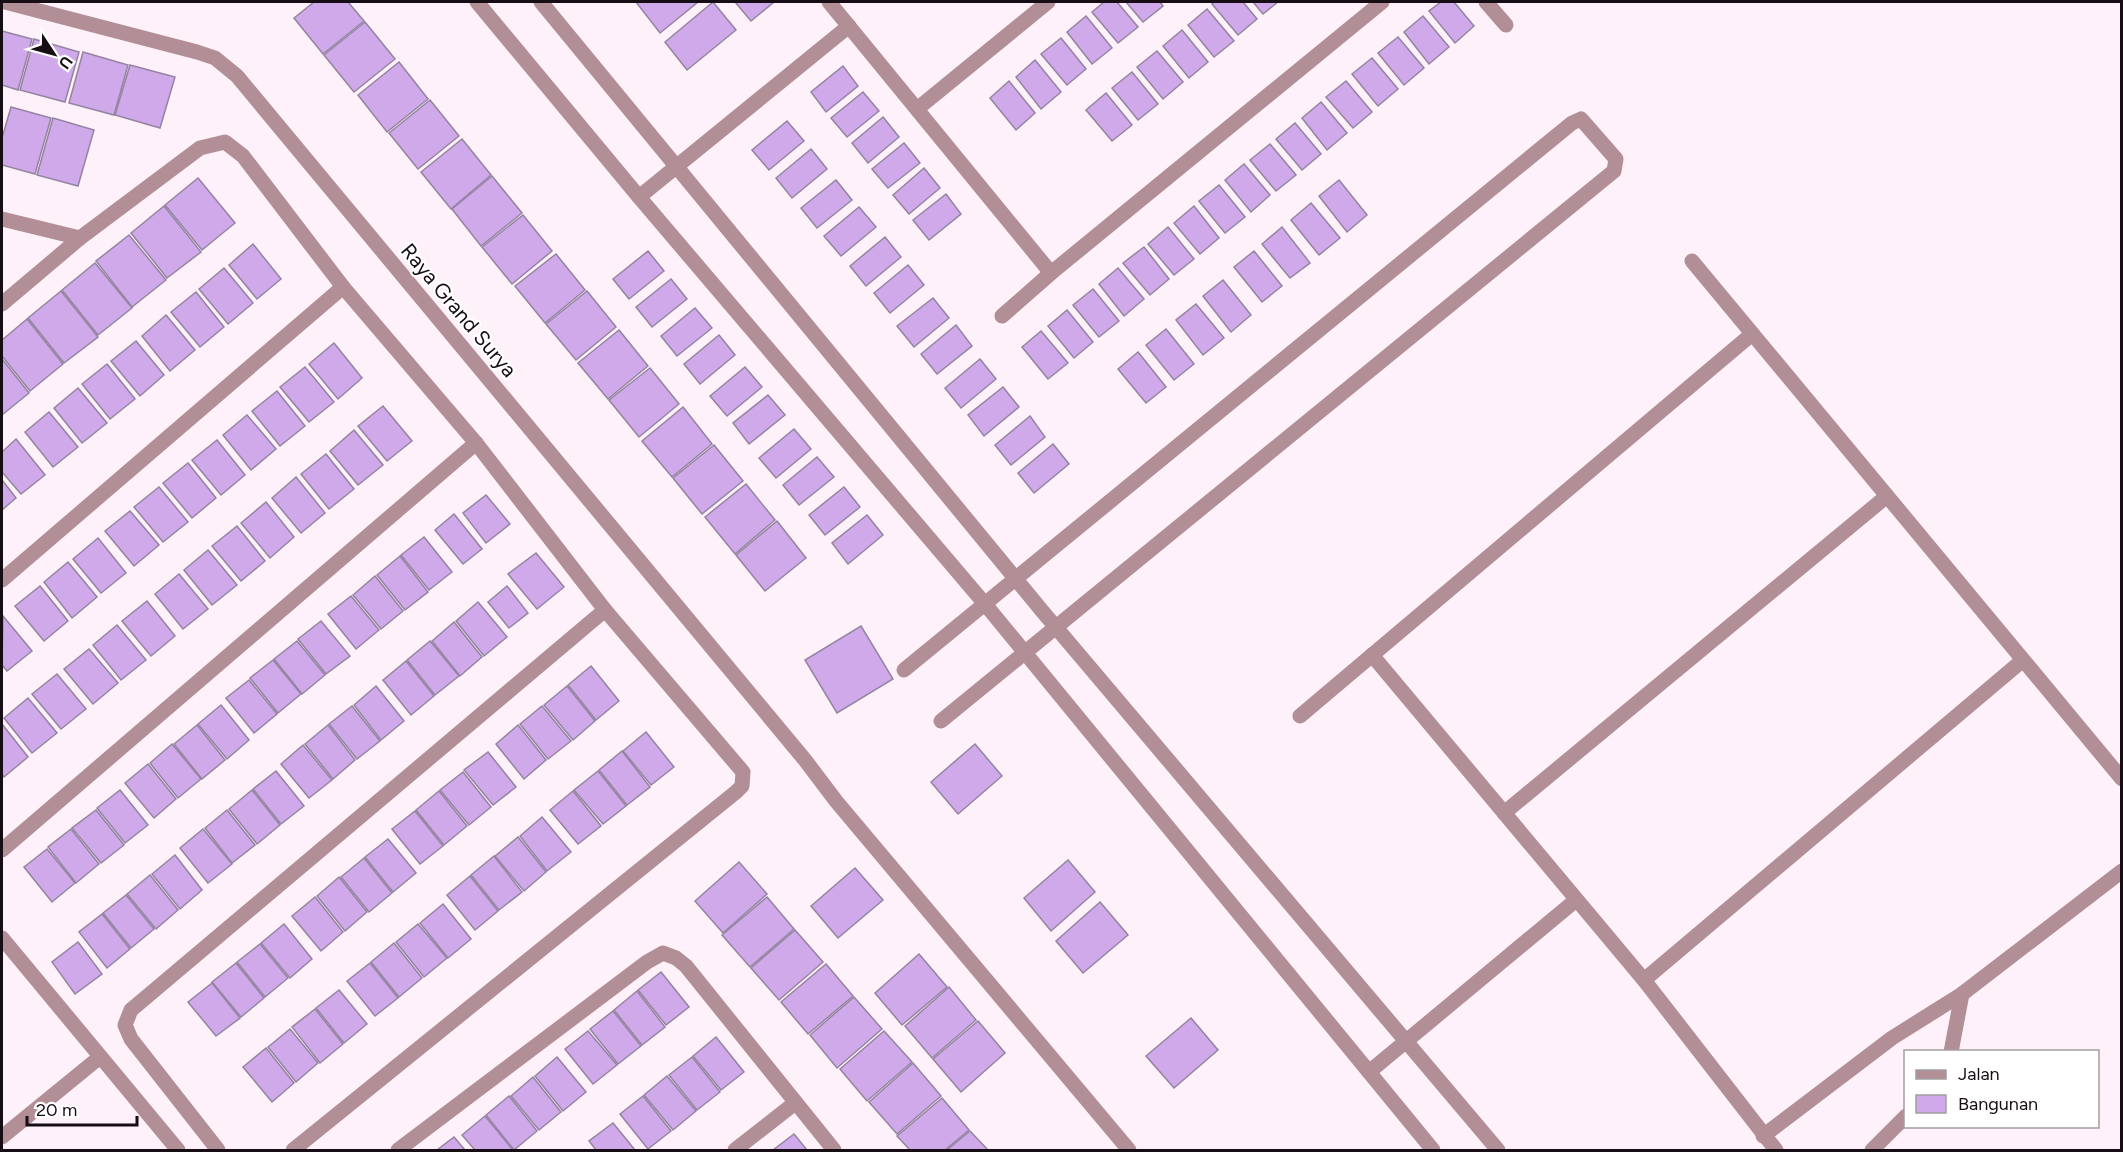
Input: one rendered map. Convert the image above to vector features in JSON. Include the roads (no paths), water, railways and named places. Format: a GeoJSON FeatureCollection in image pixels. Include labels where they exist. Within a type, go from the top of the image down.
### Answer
{"type":"FeatureCollection","features":[{"type":"Feature","properties":{"kind":"street","name":"Raya Grand Surya"},"geometry":{"type":"LineString","coordinates":[[5,2],[197,52],[224,63],[805,760],[836,801],[1129,1150]]}},
{"type":"Feature","properties":{"kind":"street"},"geometry":{"type":"LineString","coordinates":[[477,2],[639,197],[989,609],[1433,1150]]}},
{"type":"Feature","properties":{"kind":"street"},"geometry":{"type":"LineString","coordinates":[[541,2],[1043,612],[1498,1150]]}},
{"type":"Feature","properties":{"kind":"street"},"geometry":{"type":"LineString","coordinates":[[828,2],[1051,273]]}},
{"type":"Feature","properties":{"kind":"street"},"geometry":{"type":"LineString","coordinates":[[917,110],[1048,2]]}},
{"type":"Feature","properties":{"kind":"street"},"geometry":{"type":"LineString","coordinates":[[1002,316],[1051,273],[1382,2]]}},
{"type":"Feature","properties":{"kind":"street"},"geometry":{"type":"LineString","coordinates":[[1486,2],[1506,25]]}},
{"type":"Feature","properties":{"kind":"street"},"geometry":{"type":"LineString","coordinates":[[639,197],[849,26]]}},
{"type":"Feature","properties":{"kind":"street"},"geometry":{"type":"LineString","coordinates":[[904,670],[989,609],[1572,123],[1581,119],[1588,124],[1616,159],[1614,171],[941,721]]}},
{"type":"Feature","properties":{"kind":"street"},"geometry":{"type":"LineString","coordinates":[[2,304],[80,238],[200,148],[225,142],[243,156],[343,287],[476,443],[605,610],[743,772],[742,786],[293,1150]]}},
{"type":"Feature","properties":{"kind":"street"},"geometry":{"type":"LineString","coordinates":[[2,219],[80,238]]}},
{"type":"Feature","properties":{"kind":"street"},"geometry":{"type":"LineString","coordinates":[[1692,261],[2121,779]]}},
{"type":"Feature","properties":{"kind":"street"},"geometry":{"type":"LineString","coordinates":[[2,580],[343,287]]}},
{"type":"Feature","properties":{"kind":"street"},"geometry":{"type":"LineString","coordinates":[[1300,716],[1752,334]]}},
{"type":"Feature","properties":{"kind":"street"},"geometry":{"type":"LineString","coordinates":[[2,850],[476,443]]}},
{"type":"Feature","properties":{"kind":"street"},"geometry":{"type":"LineString","coordinates":[[1504,813],[1887,496]]}},
{"type":"Feature","properties":{"kind":"street"},"geometry":{"type":"LineString","coordinates":[[218,1150],[131,1039],[125,1025],[131,1010],[605,610]]}},
{"type":"Feature","properties":{"kind":"street"},"geometry":{"type":"LineString","coordinates":[[1372,655],[1644,980],[1776,1150]]}},
{"type":"Feature","properties":{"kind":"street"},"geometry":{"type":"LineString","coordinates":[[1644,980],[2024,660]]}},
{"type":"Feature","properties":{"kind":"street"},"geometry":{"type":"LineString","coordinates":[[1763,1136],[1892,1038],[1962,994],[2121,871]]}},
{"type":"Feature","properties":{"kind":"street"},"geometry":{"type":"LineString","coordinates":[[1369,1072],[1576,900]]}},
{"type":"Feature","properties":{"kind":"street"},"geometry":{"type":"LineString","coordinates":[[2,938],[178,1150]]}},
{"type":"Feature","properties":{"kind":"street"},"geometry":{"type":"LineString","coordinates":[[398,1150],[638,969],[663,953],[676,958],[686,966],[834,1150]]}},
{"type":"Feature","properties":{"kind":"street"},"geometry":{"type":"LineString","coordinates":[[1951,1050],[1962,994]]}},
{"type":"Feature","properties":{"kind":"street"},"geometry":{"type":"LineString","coordinates":[[2,1137],[100,1057]]}},
{"type":"Feature","properties":{"kind":"street"},"geometry":{"type":"LineString","coordinates":[[735,1150],[795,1103]]}},
{"type":"Feature","properties":{"kind":"street"},"geometry":{"type":"LineString","coordinates":[[1872,1150],[1904,1117]]}}]}
